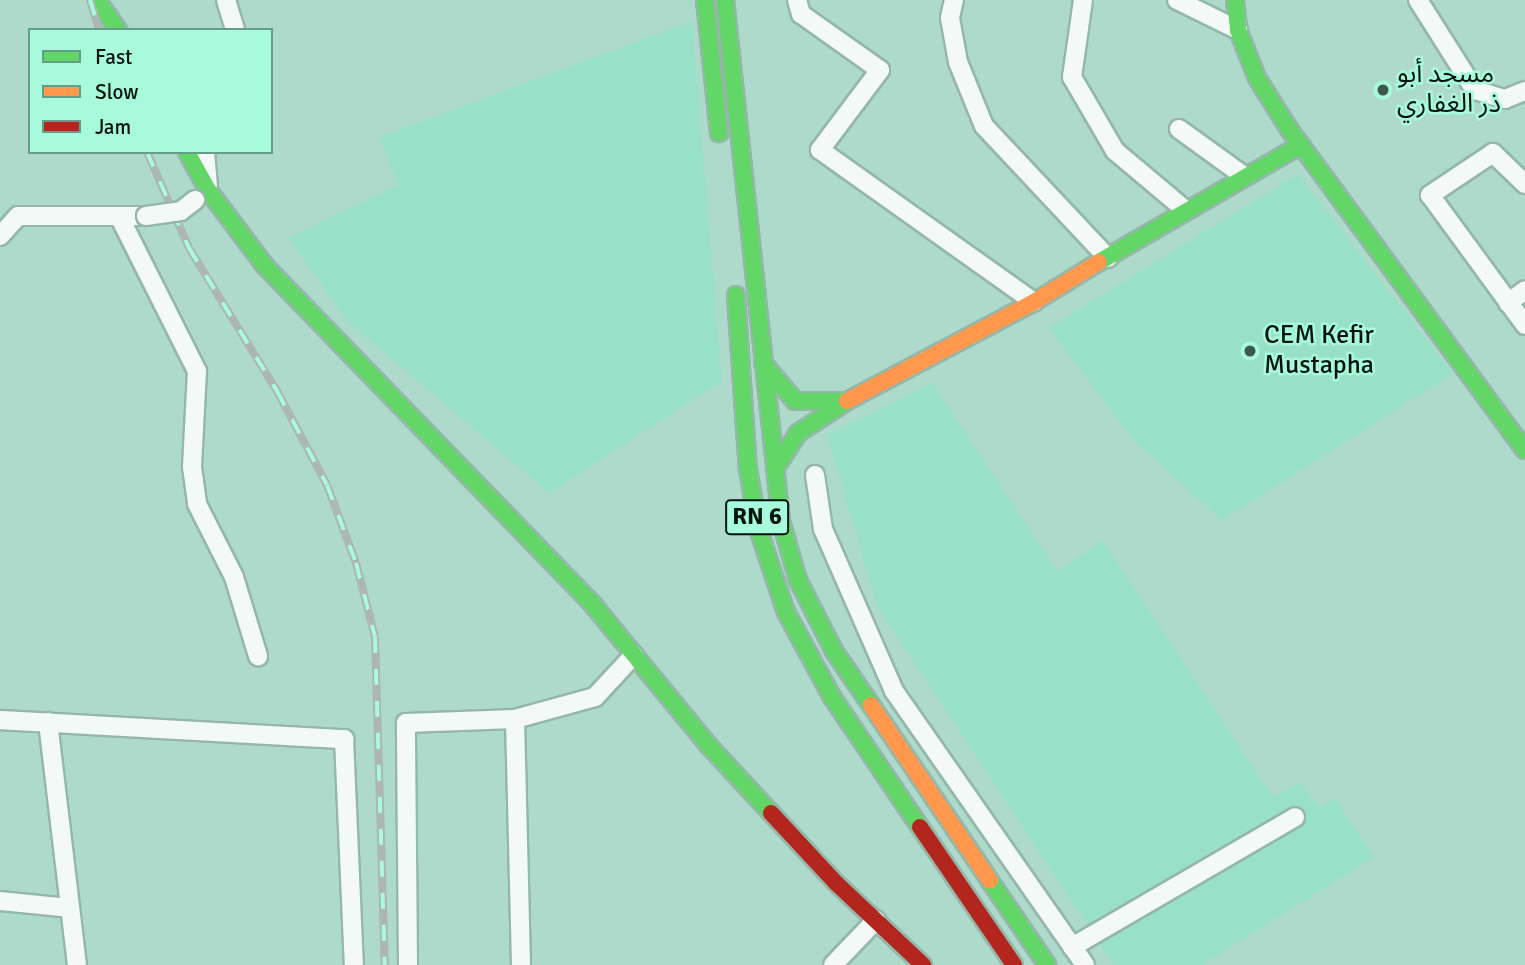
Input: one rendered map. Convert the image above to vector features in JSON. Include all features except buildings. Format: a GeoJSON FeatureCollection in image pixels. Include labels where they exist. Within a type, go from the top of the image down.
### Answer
{"type":"FeatureCollection","features":[{"type":"Feature","properties":{"kind":"street"},"geometry":{"type":"LineString","coordinates":[[97,0],[117,28]]}},
{"type":"Feature","properties":{"kind":"street"},"geometry":{"type":"LineString","coordinates":[[226,0],[233,28]]}},
{"type":"Feature","properties":{"kind":"street"},"geometry":{"type":"LineString","coordinates":[[705,0],[721,149]]}},
{"type":"Feature","properties":{"kind":"street","name":"RN 6"},"geometry":{"type":"LineString","coordinates":[[725,0],[781,522],[798,580],[834,651],[1047,965]]}},
{"type":"Feature","properties":{"kind":"street"},"geometry":{"type":"LineString","coordinates":[[797,0],[801,15],[880,70],[820,150],[1034,302]]}},
{"type":"Feature","properties":{"kind":"street"},"geometry":{"type":"LineString","coordinates":[[954,0],[950,18],[958,62],[984,126],[1108,258]]}},
{"type":"Feature","properties":{"kind":"street"},"geometry":{"type":"LineString","coordinates":[[1083,0],[1072,77],[1115,152],[1184,209]]}},
{"type":"Feature","properties":{"kind":"street"},"geometry":{"type":"LineString","coordinates":[[1177,0],[1238,30]]}},
{"type":"Feature","properties":{"kind":"street"},"geometry":{"type":"LineString","coordinates":[[1235,0],[1238,30],[1257,79],[1301,145],[1525,450]]}},
{"type":"Feature","properties":{"kind":"street"},"geometry":{"type":"LineString","coordinates":[[1418,0],[1475,90],[1505,99],[1525,91]]}},
{"type":"Feature","properties":{"kind":"street"},"geometry":{"type":"LineString","coordinates":[[1179,129],[1244,176]]}},
{"type":"Feature","properties":{"kind":"street"},"geometry":{"type":"LineString","coordinates":[[775,469],[799,433],[846,401],[1034,302],[1184,209],[1301,145]]}},
{"type":"Feature","properties":{"kind":"street"},"geometry":{"type":"LineString","coordinates":[[1525,184],[1493,153],[1430,195],[1525,325]]}},
{"type":"Feature","properties":{"kind":"street"},"geometry":{"type":"LineString","coordinates":[[188,154],[201,195],[274,276],[594,606],[709,746],[876,920],[923,965]]}},
{"type":"Feature","properties":{"kind":"street"},"geometry":{"type":"LineString","coordinates":[[0,236],[18,216],[146,216],[181,211],[201,195],[205,154]]}},
{"type":"Feature","properties":{"kind":"street"},"geometry":{"type":"LineString","coordinates":[[120,216],[197,371],[192,467],[197,504],[234,576],[258,656]]}},
{"type":"Feature","properties":{"kind":"street","name":"RN 6"},"geometry":{"type":"LineString","coordinates":[[734,271],[745,416],[758,528],[772,574],[802,645],[832,697],[1014,965]]}},
{"type":"Feature","properties":{"kind":"street"},"geometry":{"type":"LineString","coordinates":[[1508,303],[1525,290]]}},
{"type":"Feature","properties":{"kind":"street"},"geometry":{"type":"LineString","coordinates":[[763,363],[795,401]]}},
{"type":"Feature","properties":{"kind":"street"},"geometry":{"type":"LineString","coordinates":[[745,416],[768,404],[846,401]]}},
{"type":"Feature","properties":{"kind":"street"},"geometry":{"type":"LineString","coordinates":[[745,416],[799,433]]}},
{"type":"Feature","properties":{"kind":"street"},"geometry":{"type":"LineString","coordinates":[[815,475],[823,529],[894,691],[1085,965]]}},
{"type":"Feature","properties":{"kind":"street"},"geometry":{"type":"LineString","coordinates":[[408,965],[406,723],[515,719],[595,697],[634,655]]}},
{"type":"Feature","properties":{"kind":"street"},"geometry":{"type":"LineString","coordinates":[[515,719],[521,965]]}},
{"type":"Feature","properties":{"kind":"street"},"geometry":{"type":"LineString","coordinates":[[0,720],[344,739],[354,965]]}},
{"type":"Feature","properties":{"kind":"street"},"geometry":{"type":"LineString","coordinates":[[48,722],[77,965]]}},
{"type":"Feature","properties":{"kind":"street"},"geometry":{"type":"LineString","coordinates":[[1072,947],[1295,817]]}},
{"type":"Feature","properties":{"kind":"street"},"geometry":{"type":"LineString","coordinates":[[0,901],[70,908]]}},
{"type":"Feature","properties":{"kind":"street"},"geometry":{"type":"LineString","coordinates":[[833,965],[876,920]]}},
{"type":"Feature","properties":{"kind":"shaded area"},"geometry":{"type":"Polygon","coordinates":[[[692,21],[722,381],[549,493],[346,320],[289,238],[398,185],[380,137],[692,21]]]}},
{"type":"Feature","properties":{"kind":"shaded area","name":"CEM Kefir Mustapha"},"geometry":{"type":"Polygon","coordinates":[[[1298,174],[1453,374],[1222,520],[1136,443],[1049,328],[1298,174]]]}},
{"type":"Feature","properties":{"kind":"shaded area"},"geometry":{"type":"Polygon","coordinates":[[[932,383],[1057,571],[1103,541],[1272,796],[1301,783],[1320,808],[1335,799],[1374,857],[1202,965],[1114,965],[877,606],[827,435],[932,383]]]}},
{"type":"Feature","properties":{"kind":"railway"},"geometry":{"type":"LineString","coordinates":[[90,0],[98,28]]}},
{"type":"Feature","properties":{"kind":"railway"},"geometry":{"type":"LineString","coordinates":[[148,154],[189,248],[277,391],[327,485],[356,563],[375,637],[385,965]]}},
{"type":"Feature","properties":{"kind":"traffic: fast"},"geometry":{"type":"LineString","coordinates":[[97,0],[117,28]]}},
{"type":"Feature","properties":{"kind":"traffic: fast"},"geometry":{"type":"LineString","coordinates":[[705,0],[719,133]]}},
{"type":"Feature","properties":{"kind":"traffic: fast"},"geometry":{"type":"LineString","coordinates":[[725,0],[781,521],[798,580],[834,651],[871,705]]}},
{"type":"Feature","properties":{"kind":"traffic: fast"},"geometry":{"type":"LineString","coordinates":[[1235,0],[1238,30],[1257,78],[1289,129],[1525,450]]}},
{"type":"Feature","properties":{"kind":"traffic: fast"},"geometry":{"type":"LineString","coordinates":[[1099,262],[1301,145]]}},
{"type":"Feature","properties":{"kind":"traffic: fast"},"geometry":{"type":"LineString","coordinates":[[188,154],[208,190],[265,266],[594,606],[709,746],[771,813]]}},
{"type":"Feature","properties":{"kind":"traffic: fast"},"geometry":{"type":"LineString","coordinates":[[736,295],[748,469],[758,528],[786,612],[832,697],[920,827]]}},
{"type":"Feature","properties":{"kind":"traffic: fast"},"geometry":{"type":"LineString","coordinates":[[763,363],[795,401],[847,401],[798,433],[775,469]]}},
{"type":"Feature","properties":{"kind":"traffic: fast"},"geometry":{"type":"LineString","coordinates":[[990,881],[1047,965]]}},
{"type":"Feature","properties":{"kind":"traffic: slow"},"geometry":{"type":"LineString","coordinates":[[847,401],[1034,302],[1099,262]]}},
{"type":"Feature","properties":{"kind":"traffic: slow"},"geometry":{"type":"LineString","coordinates":[[871,705],[990,881]]}},
{"type":"Feature","properties":{"kind":"traffic: jam"},"geometry":{"type":"LineString","coordinates":[[771,813],[836,883],[923,965]]}},
{"type":"Feature","properties":{"kind":"traffic: jam"},"geometry":{"type":"LineString","coordinates":[[920,827],[1014,965]]}},
{"type":"Feature","properties":{"kind":"place","name":"مسجد أبو ذر الغفاري"},"geometry":{"type":"Point","coordinates":[1383,90]}},
{"type":"Feature","properties":{"kind":"place","name":"CEM Kefir Mustapha"},"geometry":{"type":"Point","coordinates":[1250,351]}}]}
